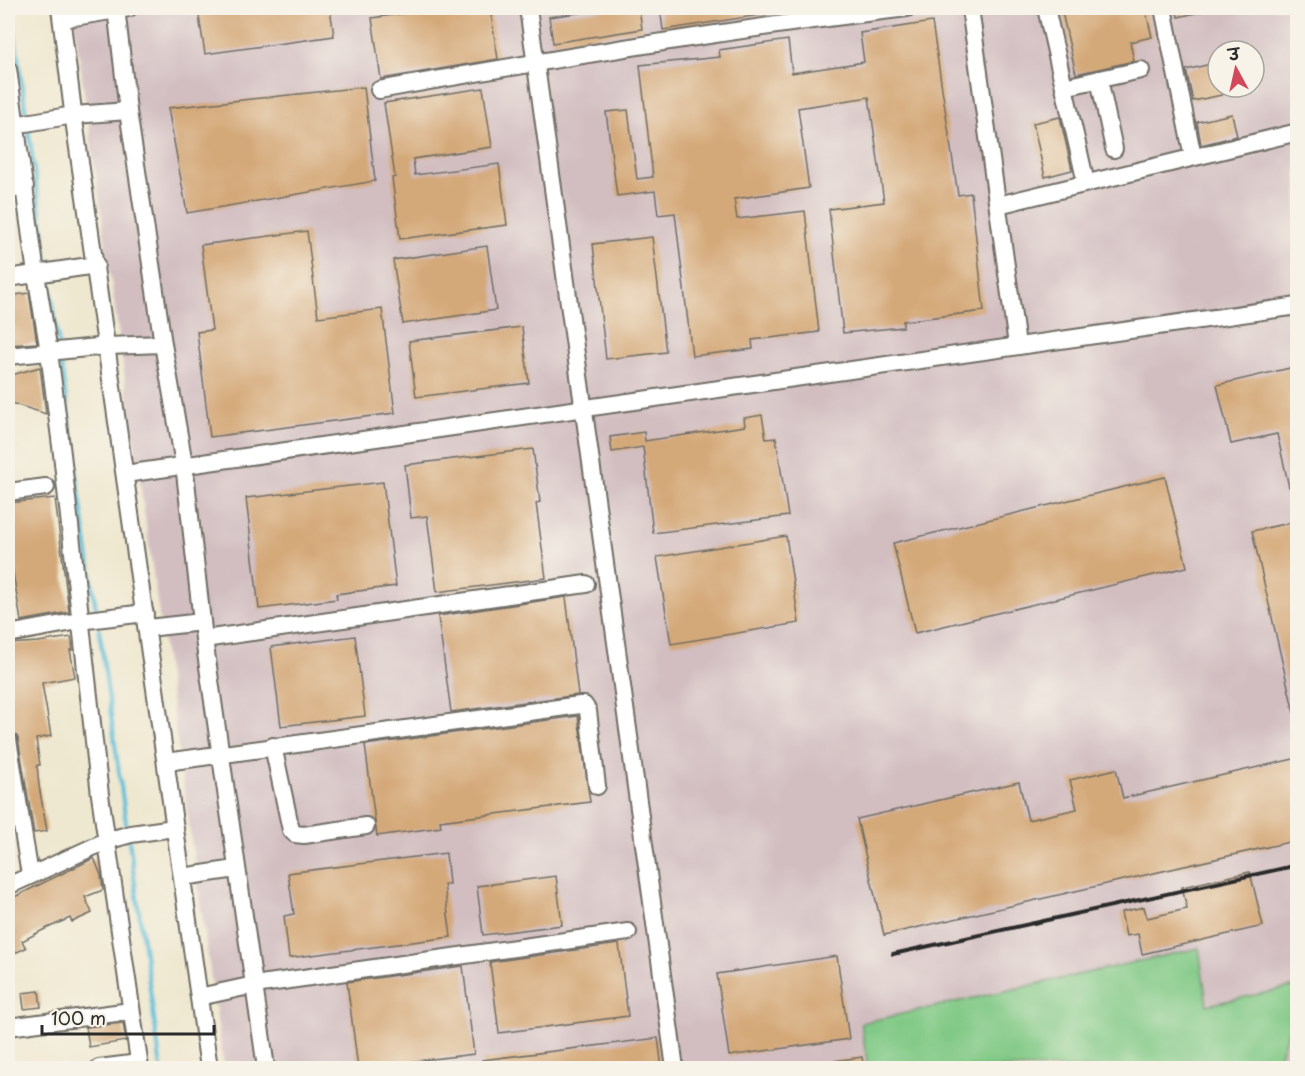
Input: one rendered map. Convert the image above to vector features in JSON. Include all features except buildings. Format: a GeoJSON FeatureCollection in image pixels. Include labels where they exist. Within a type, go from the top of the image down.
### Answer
{"type":"FeatureCollection","features":[{"type":"Feature","properties":{"kind":"street"},"geometry":{"type":"LineString","coordinates":[[209,1068],[61,13],[120,8],[128,111],[163,344],[184,464],[203,631],[266,1068]]}},
{"type":"Feature","properties":{"kind":"street"},"geometry":{"type":"LineString","coordinates":[[528,8],[675,1068]]}},
{"type":"Feature","properties":{"kind":"street"},"geometry":{"type":"LineString","coordinates":[[379,90],[782,15],[906,8]]}},
{"type":"Feature","properties":{"kind":"street"},"geometry":{"type":"LineString","coordinates":[[970,8],[1017,345]]}},
{"type":"Feature","properties":{"kind":"street"},"geometry":{"type":"LineString","coordinates":[[1046,8],[1086,183]]}},
{"type":"Feature","properties":{"kind":"street"},"geometry":{"type":"LineString","coordinates":[[1163,8],[1192,157]]}},
{"type":"Feature","properties":{"kind":"street"},"geometry":{"type":"LineString","coordinates":[[8,69],[20,124],[25,187],[45,273],[56,351],[64,464],[80,621],[119,837],[131,1011],[140,1065],[99,1068]]}},
{"type":"Feature","properties":{"kind":"street"},"geometry":{"type":"LineString","coordinates":[[1064,87],[1141,70]]}},
{"type":"Feature","properties":{"kind":"street"},"geometry":{"type":"LineString","coordinates":[[1099,79],[1114,149]]}},
{"type":"Feature","properties":{"kind":"street"},"geometry":{"type":"LineString","coordinates":[[20,124],[74,115],[128,111]]}},
{"type":"Feature","properties":{"kind":"street"},"geometry":{"type":"LineString","coordinates":[[998,205],[1298,132]]}},
{"type":"Feature","properties":{"kind":"street"},"geometry":{"type":"LineString","coordinates":[[8,190],[25,187]]}},
{"type":"Feature","properties":{"kind":"street"},"geometry":{"type":"LineString","coordinates":[[8,278],[96,265]]}},
{"type":"Feature","properties":{"kind":"street"},"geometry":{"type":"LineString","coordinates":[[125,474],[1298,306]]}},
{"type":"Feature","properties":{"kind":"street"},"geometry":{"type":"LineString","coordinates":[[8,356],[107,346],[163,344]]}},
{"type":"Feature","properties":{"kind":"street"},"geometry":{"type":"LineString","coordinates":[[8,492],[46,488]]}},
{"type":"Feature","properties":{"kind":"street"},"geometry":{"type":"LineString","coordinates":[[8,634],[80,621],[146,621],[203,631],[586,584]]}},
{"type":"Feature","properties":{"kind":"street"},"geometry":{"type":"LineString","coordinates":[[166,762],[584,705],[588,711],[597,786]]}},
{"type":"Feature","properties":{"kind":"street"},"geometry":{"type":"LineString","coordinates":[[8,740],[30,876]]}},
{"type":"Feature","properties":{"kind":"street"},"geometry":{"type":"LineString","coordinates":[[273,746],[291,830],[296,834],[304,835],[366,826]]}},
{"type":"Feature","properties":{"kind":"street"},"geometry":{"type":"LineString","coordinates":[[8,885],[119,837],[174,828]]}},
{"type":"Feature","properties":{"kind":"street"},"geometry":{"type":"LineString","coordinates":[[183,877],[236,869]]}},
{"type":"Feature","properties":{"kind":"street"},"geometry":{"type":"LineString","coordinates":[[199,997],[254,985],[628,932]]}},
{"type":"Feature","properties":{"kind":"street"},"geometry":{"type":"LineString","coordinates":[[8,1027],[131,1011]]}},
{"type":"Feature","properties":{"kind":"shaded area"},"geometry":{"type":"Polygon","coordinates":[[[72,8],[1297,8],[1297,1068],[224,1068],[72,8]]]}},
{"type":"Feature","properties":{"kind":"green space"},"geometry":{"type":"Polygon","coordinates":[[[1199,948],[1207,1005],[1297,986],[1297,1007],[1275,1068],[868,1068],[861,1023],[1199,948]]]}},
{"type":"Feature","properties":{"kind":"waterway"},"geometry":{"type":"LineString","coordinates":[[11,8],[27,120]]}},
{"type":"Feature","properties":{"kind":"waterway"},"geometry":{"type":"LineString","coordinates":[[28,127],[48,268]]}},
{"type":"Feature","properties":{"kind":"waterway"},"geometry":{"type":"LineString","coordinates":[[49,276],[59,345]]}},
{"type":"Feature","properties":{"kind":"waterway"},"geometry":{"type":"LineString","coordinates":[[60,356],[97,616]]}},
{"type":"Feature","properties":{"kind":"waterway"},"geometry":{"type":"LineString","coordinates":[[99,628],[127,830]]}},
{"type":"Feature","properties":{"kind":"waterway"},"geometry":{"type":"LineString","coordinates":[[129,840],[161,1068]]}},
{"type":"Feature","properties":{"kind":"railway"},"geometry":{"type":"LineString","coordinates":[[893,954],[1298,865]]}}]}
